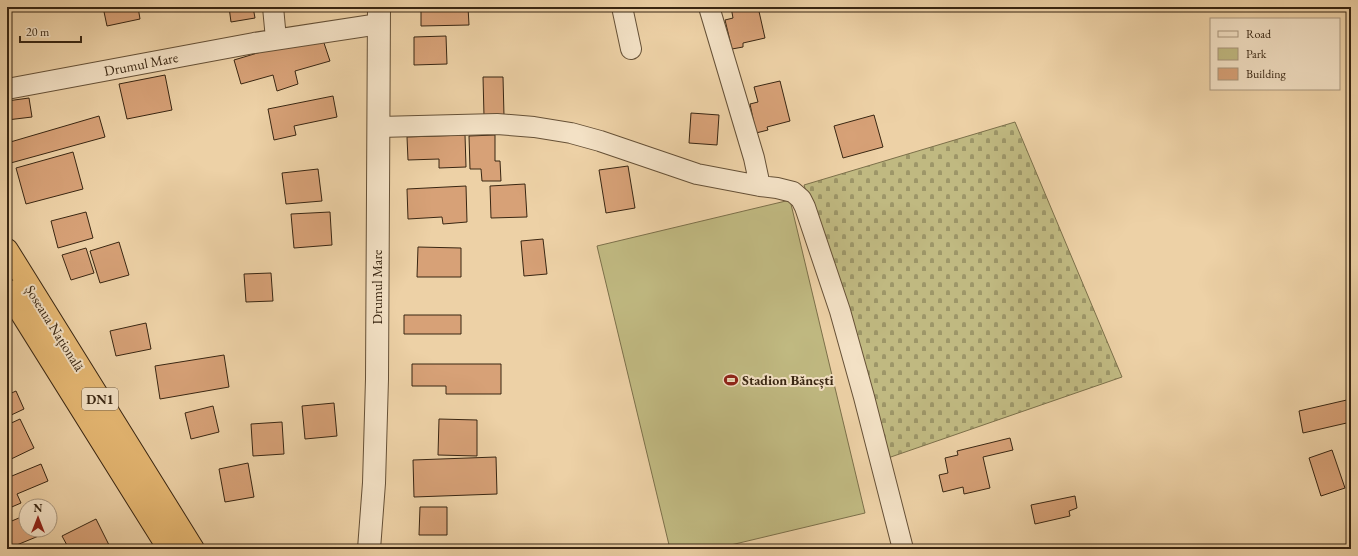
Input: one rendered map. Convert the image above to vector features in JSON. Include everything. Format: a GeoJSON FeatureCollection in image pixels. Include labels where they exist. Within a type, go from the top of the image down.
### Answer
{"type":"FeatureCollection","features":[{"type":"Feature","properties":{"kind":"highway","name":"Șoseaua Națională"},"geometry":{"type":"LineString","coordinates":[[7,250],[192,549]]}},
{"type":"Feature","properties":{"kind":"highway","name":"Șoseaua Națională"},"geometry":{"type":"LineString","coordinates":[[7,290],[169,549]]}},
{"type":"Feature","properties":{"kind":"street"},"geometry":{"type":"LineString","coordinates":[[273,7],[276,39]]}},
{"type":"Feature","properties":{"kind":"street"},"geometry":{"type":"LineString","coordinates":[[622,7],[631,49]]}},
{"type":"Feature","properties":{"kind":"street"},"geometry":{"type":"LineString","coordinates":[[709,7],[754,158],[760,186]]}},
{"type":"Feature","properties":{"kind":"street","name":"Drumul Mare"},"geometry":{"type":"LineString","coordinates":[[7,88],[276,39],[379,16],[377,379],[374,483],[369,549]]}},
{"type":"Feature","properties":{"kind":"street"},"geometry":{"type":"LineString","coordinates":[[379,126],[497,124],[534,127],[571,133],[600,141],[697,174],[793,192],[801,199],[805,206],[840,311],[903,549]]}},
{"type":"Feature","properties":{"kind":"green space"},"geometry":{"type":"Polygon","coordinates":[[[1015,122],[1122,377],[885,459],[867,388],[804,185],[1015,122]]]}},
{"type":"Feature","properties":{"kind":"green space","name":"Stadion Bănești"},"geometry":{"type":"Polygon","coordinates":[[[790,200],[865,513],[714,549],[670,549],[597,246],[790,200]]]}},
{"type":"Feature","properties":{"kind":"building"},"geometry":{"type":"Polygon","coordinates":[[[103,7],[138,7],[140,19],[107,26],[103,7]]]}},
{"type":"Feature","properties":{"kind":"building"},"geometry":{"type":"Polygon","coordinates":[[[229,7],[253,7],[255,18],[231,22],[229,7]]]}},
{"type":"Feature","properties":{"kind":"building"},"geometry":{"type":"Polygon","coordinates":[[[421,7],[468,7],[469,25],[421,26],[421,7]]]}},
{"type":"Feature","properties":{"kind":"building"},"geometry":{"type":"Polygon","coordinates":[[[731,7],[758,7],[765,38],[743,43],[743,47],[732,49],[725,20],[733,18],[731,7]]]}},
{"type":"Feature","properties":{"kind":"building"},"geometry":{"type":"Polygon","coordinates":[[[321,34],[330,61],[295,71],[298,84],[277,91],[273,75],[241,84],[234,60],[321,34]]]}},
{"type":"Feature","properties":{"kind":"building"},"geometry":{"type":"Polygon","coordinates":[[[446,36],[447,64],[414,65],[414,37],[446,36]]]}},
{"type":"Feature","properties":{"kind":"building"},"geometry":{"type":"Polygon","coordinates":[[[165,75],[172,110],[127,119],[119,84],[165,75]]]}},
{"type":"Feature","properties":{"kind":"building"},"geometry":{"type":"Polygon","coordinates":[[[483,77],[503,77],[504,116],[484,116],[483,77]]]}},
{"type":"Feature","properties":{"kind":"building"},"geometry":{"type":"Polygon","coordinates":[[[780,81],[790,121],[767,127],[768,130],[756,133],[750,104],[758,102],[754,87],[780,81]]]}},
{"type":"Feature","properties":{"kind":"building"},"geometry":{"type":"Polygon","coordinates":[[[333,96],[337,117],[294,126],[296,135],[274,140],[268,109],[333,96]]]}},
{"type":"Feature","properties":{"kind":"building"},"geometry":{"type":"Polygon","coordinates":[[[29,98],[32,117],[7,120],[7,101],[29,98]]]}},
{"type":"Feature","properties":{"kind":"building"},"geometry":{"type":"Polygon","coordinates":[[[691,113],[719,115],[717,145],[689,143],[691,113]]]}},
{"type":"Feature","properties":{"kind":"building"},"geometry":{"type":"Polygon","coordinates":[[[874,115],[883,147],[843,158],[834,126],[874,115]]]}},
{"type":"Feature","properties":{"kind":"building"},"geometry":{"type":"Polygon","coordinates":[[[99,116],[105,137],[7,164],[7,143],[99,116]]]}},
{"type":"Feature","properties":{"kind":"building"},"geometry":{"type":"Polygon","coordinates":[[[465,135],[466,167],[439,168],[439,159],[408,160],[407,137],[465,135]]]}},
{"type":"Feature","properties":{"kind":"building"},"geometry":{"type":"Polygon","coordinates":[[[495,135],[495,161],[500,161],[501,181],[482,181],[481,169],[470,169],[469,136],[495,135]]]}},
{"type":"Feature","properties":{"kind":"building"},"geometry":{"type":"Polygon","coordinates":[[[73,152],[83,189],[26,204],[16,168],[73,152]]]}},
{"type":"Feature","properties":{"kind":"building"},"geometry":{"type":"Polygon","coordinates":[[[628,166],[635,208],[606,213],[599,170],[628,166]]]}},
{"type":"Feature","properties":{"kind":"building"},"geometry":{"type":"Polygon","coordinates":[[[318,169],[322,201],[286,204],[282,173],[318,169]]]}},
{"type":"Feature","properties":{"kind":"building"},"geometry":{"type":"Polygon","coordinates":[[[525,184],[527,217],[491,218],[490,186],[525,184]]]}},
{"type":"Feature","properties":{"kind":"building"},"geometry":{"type":"Polygon","coordinates":[[[466,186],[467,222],[443,224],[442,217],[408,219],[407,189],[466,186]]]}},
{"type":"Feature","properties":{"kind":"building"},"geometry":{"type":"Polygon","coordinates":[[[86,212],[93,238],[58,248],[51,221],[86,212]]]}},
{"type":"Feature","properties":{"kind":"building"},"geometry":{"type":"Polygon","coordinates":[[[330,212],[332,245],[294,248],[291,214],[330,212]]]}},
{"type":"Feature","properties":{"kind":"building"},"geometry":{"type":"Polygon","coordinates":[[[543,239],[547,274],[524,276],[521,241],[543,239]]]}},
{"type":"Feature","properties":{"kind":"building"},"geometry":{"type":"Polygon","coordinates":[[[119,242],[129,275],[100,283],[90,251],[119,242]]]}},
{"type":"Feature","properties":{"kind":"building"},"geometry":{"type":"Polygon","coordinates":[[[418,247],[461,248],[461,277],[417,277],[418,247]]]}},
{"type":"Feature","properties":{"kind":"building"},"geometry":{"type":"Polygon","coordinates":[[[86,248],[94,273],[71,280],[62,255],[86,248]]]}},
{"type":"Feature","properties":{"kind":"building"},"geometry":{"type":"Polygon","coordinates":[[[271,273],[273,301],[246,302],[244,274],[271,273]]]}},
{"type":"Feature","properties":{"kind":"building"},"geometry":{"type":"Polygon","coordinates":[[[404,315],[461,315],[461,334],[404,334],[404,315]]]}},
{"type":"Feature","properties":{"kind":"building"},"geometry":{"type":"Polygon","coordinates":[[[146,323],[151,349],[116,356],[110,331],[146,323]]]}},
{"type":"Feature","properties":{"kind":"building"},"geometry":{"type":"Polygon","coordinates":[[[224,355],[229,387],[160,399],[155,366],[224,355]]]}},
{"type":"Feature","properties":{"kind":"building"},"geometry":{"type":"Polygon","coordinates":[[[412,364],[501,364],[501,394],[446,394],[446,386],[412,386],[412,364]]]}},
{"type":"Feature","properties":{"kind":"building"},"geometry":{"type":"Polygon","coordinates":[[[16,391],[24,409],[7,417],[7,395],[16,391]]]}},
{"type":"Feature","properties":{"kind":"building"},"geometry":{"type":"Polygon","coordinates":[[[1351,399],[1351,422],[1303,433],[1299,411],[1351,399]]]}},
{"type":"Feature","properties":{"kind":"building"},"geometry":{"type":"Polygon","coordinates":[[[334,403],[337,436],[305,439],[302,406],[334,403]]]}},
{"type":"Feature","properties":{"kind":"building"},"geometry":{"type":"Polygon","coordinates":[[[213,406],[219,432],[191,439],[185,413],[213,406]]]}},
{"type":"Feature","properties":{"kind":"building"},"geometry":{"type":"Polygon","coordinates":[[[20,419],[34,448],[7,461],[7,425],[20,419]]]}},
{"type":"Feature","properties":{"kind":"building"},"geometry":{"type":"Polygon","coordinates":[[[439,419],[477,420],[477,456],[438,455],[439,419]]]}},
{"type":"Feature","properties":{"kind":"building"},"geometry":{"type":"Polygon","coordinates":[[[282,422],[284,454],[253,456],[251,424],[282,422]]]}},
{"type":"Feature","properties":{"kind":"building"},"geometry":{"type":"Polygon","coordinates":[[[1010,438],[1013,450],[983,457],[990,488],[964,494],[963,487],[943,492],[939,475],[948,473],[945,458],[958,455],[957,451],[1010,438]]]}},
{"type":"Feature","properties":{"kind":"building"},"geometry":{"type":"Polygon","coordinates":[[[1332,450],[1345,488],[1321,496],[1309,458],[1332,450]]]}},
{"type":"Feature","properties":{"kind":"building"},"geometry":{"type":"Polygon","coordinates":[[[496,457],[497,494],[414,497],[413,460],[496,457]]]}},
{"type":"Feature","properties":{"kind":"building"},"geometry":{"type":"Polygon","coordinates":[[[248,463],[254,497],[225,502],[219,469],[248,463]]]}},
{"type":"Feature","properties":{"kind":"building"},"geometry":{"type":"Polygon","coordinates":[[[41,464],[48,481],[17,494],[19,498],[18,504],[7,509],[7,478],[41,464]]]}},
{"type":"Feature","properties":{"kind":"building"},"geometry":{"type":"Polygon","coordinates":[[[1075,496],[1077,508],[1069,511],[1070,516],[1035,524],[1031,505],[1075,496]]]}},
{"type":"Feature","properties":{"kind":"building"},"geometry":{"type":"Polygon","coordinates":[[[420,507],[447,507],[447,535],[419,535],[420,507]]]}},
{"type":"Feature","properties":{"kind":"building"},"geometry":{"type":"Polygon","coordinates":[[[18,518],[18,538],[34,538],[7,549],[7,523],[18,518]]]}},
{"type":"Feature","properties":{"kind":"building"},"geometry":{"type":"Polygon","coordinates":[[[96,519],[111,549],[69,549],[62,536],[96,519]]]}},
{"type":"Feature","properties":{"kind":"building"},"geometry":{"type":"Polygon","coordinates":[[[1351,544],[1351,549],[1335,549],[1351,544]]]}},
{"type":"Feature","properties":{"kind":"place","name":"Stadion Bănești"},"geometry":{"type":"Point","coordinates":[731,380]}}]}
